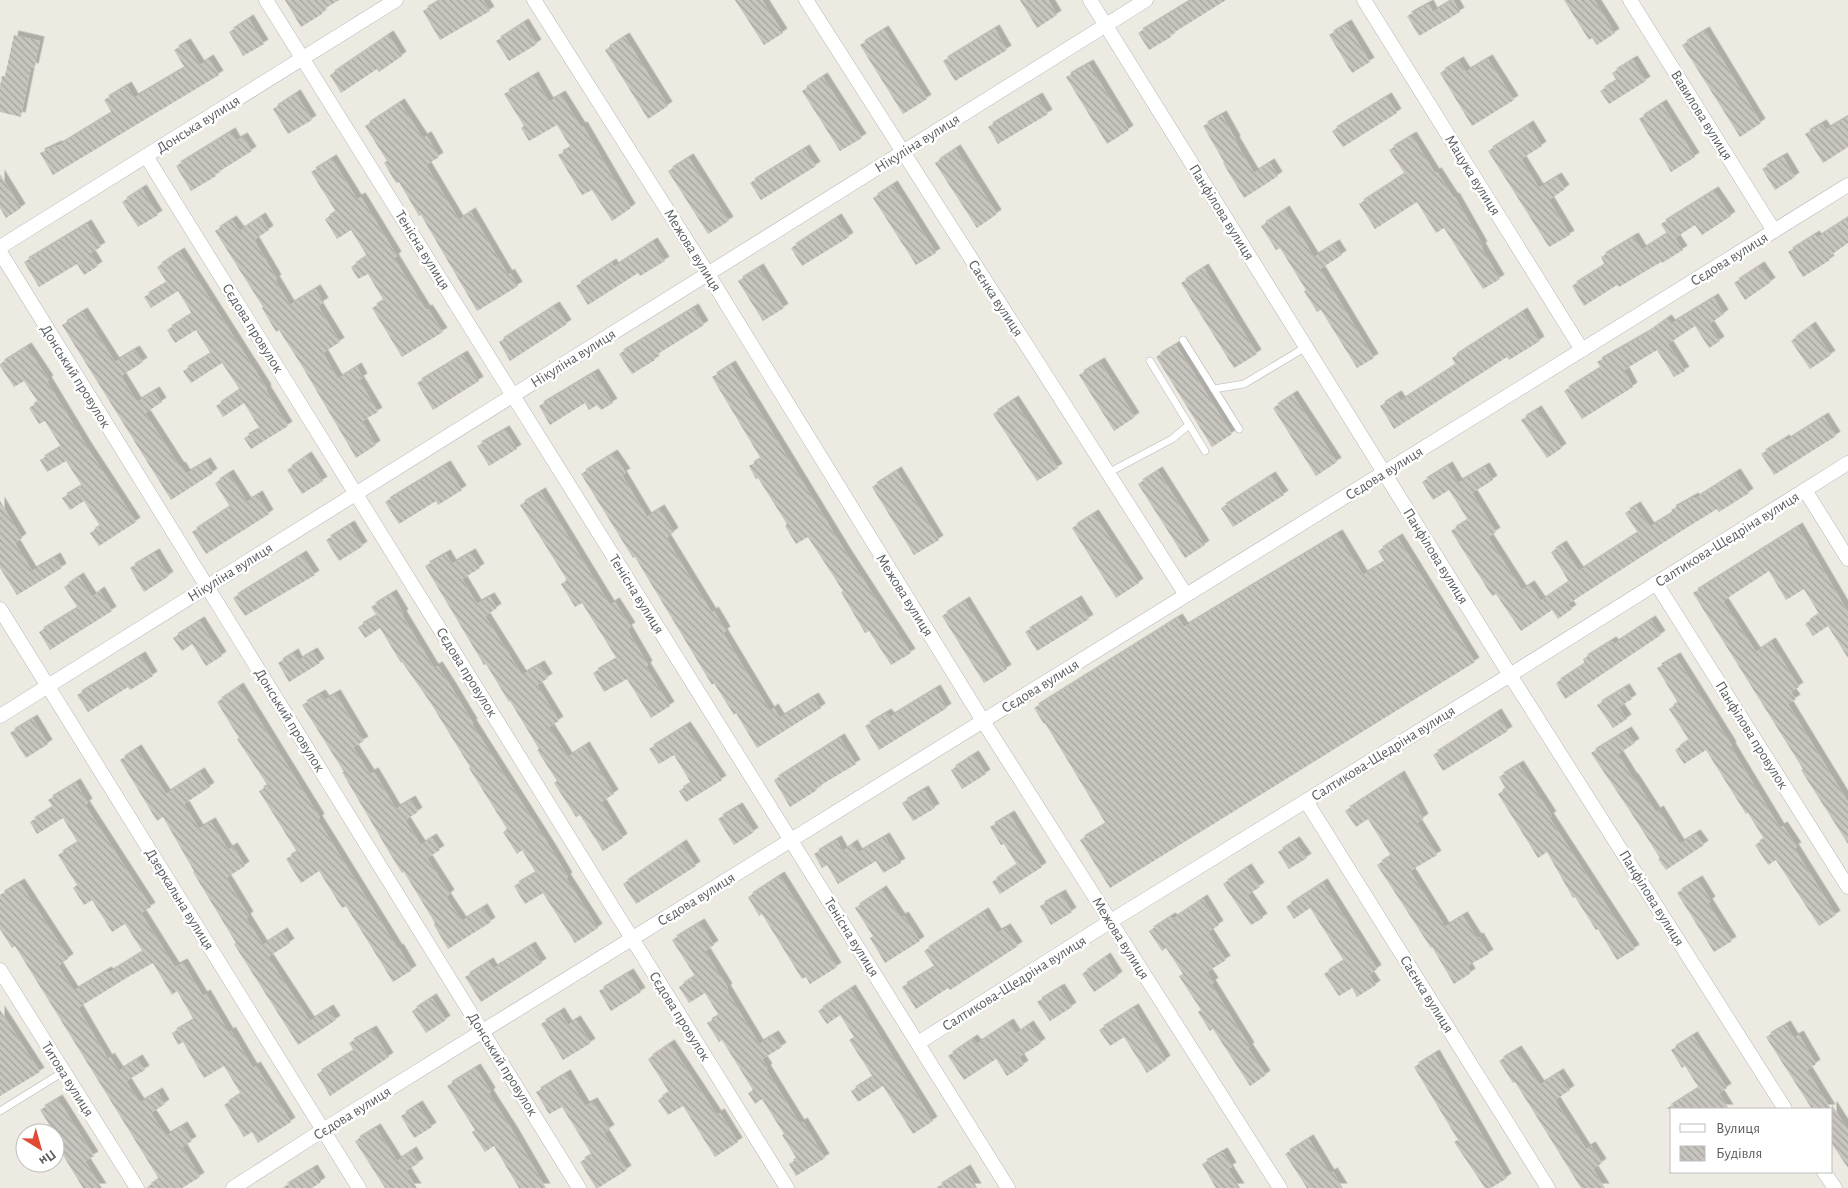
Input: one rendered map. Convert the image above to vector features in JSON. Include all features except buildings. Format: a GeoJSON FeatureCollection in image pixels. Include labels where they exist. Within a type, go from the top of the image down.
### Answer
{"type":"FeatureCollection","features":[{"type":"Feature","properties":{"kind":"street","name":"Тенісна вулиця"},"geometry":{"type":"LineString","coordinates":[[266,0],[1008,1188]]}},
{"type":"Feature","properties":{"kind":"street","name":"Донська вулиця"},"geometry":{"type":"LineString","coordinates":[[0,248],[396,0]]}},
{"type":"Feature","properties":{"kind":"street","name":"Межова вулиця"},"geometry":{"type":"LineString","coordinates":[[534,0],[708,274],[983,721],[1280,1188]]}},
{"type":"Feature","properties":{"kind":"street","name":"Саєнка вулиця"},"geometry":{"type":"LineString","coordinates":[[806,0],[1186,595]]}},
{"type":"Feature","properties":{"kind":"street","name":"Панфілова вулиця"},"geometry":{"type":"LineString","coordinates":[[1090,0],[1510,675],[1784,1108]]}},
{"type":"Feature","properties":{"kind":"street","name":"Нікуліна вулиця"},"geometry":{"type":"LineString","coordinates":[[0,716],[1146,0]]}},
{"type":"Feature","properties":{"kind":"street","name":"Мацука вулиця"},"geometry":{"type":"LineString","coordinates":[[1364,0],[1582,350]]}},
{"type":"Feature","properties":{"kind":"street","name":"Вавилова вулиця"},"geometry":{"type":"LineString","coordinates":[[1630,0],[1774,231]]}},
{"type":"Feature","properties":{"kind":"street","name":"Сєдова провулок"},"geometry":{"type":"LineString","coordinates":[[146,156],[787,1188]]}},
{"type":"Feature","properties":{"kind":"street","name":"Сєдова вулиця"},"geometry":{"type":"LineString","coordinates":[[233,1188],[482,1031],[1848,185]]}},
{"type":"Feature","properties":{"kind":"street","name":"Донський провулок"},"geometry":{"type":"LineString","coordinates":[[0,252],[579,1188]]}},
{"type":"Feature","properties":{"kind":"street","name":"Салтикова-Щедріна вулиця"},"geometry":{"type":"LineString","coordinates":[[918,1043],[1848,463]]}},
{"type":"Feature","properties":{"kind":"street"},"geometry":{"type":"LineString","coordinates":[[1805,490],[1848,559]]}},
{"type":"Feature","properties":{"kind":"street","name":"Панфілова провулок"},"geometry":{"type":"LineString","coordinates":[[1656,583],[1848,887]]}},
{"type":"Feature","properties":{"kind":"street","name":"Дзеркальна вулиця"},"geometry":{"type":"LineString","coordinates":[[0,609],[359,1188]]}},
{"type":"Feature","properties":{"kind":"street","name":"Саєнка вулиця"},"geometry":{"type":"LineString","coordinates":[[1306,801],[1548,1188]]}},
{"type":"Feature","properties":{"kind":"street","name":"Титова вулиця"},"geometry":{"type":"LineString","coordinates":[[0,970],[137,1188]]}},
{"type":"Feature","properties":{"kind":"street"},"geometry":{"type":"LineString","coordinates":[[1825,1173],[1835,1188]]}},
{"type":"Feature","properties":{"kind":"lane"},"geometry":{"type":"LineString","coordinates":[[1183,340],[1239,429]]}},
{"type":"Feature","properties":{"kind":"lane"},"geometry":{"type":"LineString","coordinates":[[1214,388],[1244,384],[1306,347]]}},
{"type":"Feature","properties":{"kind":"lane"},"geometry":{"type":"LineString","coordinates":[[1150,362],[1205,450]]}},
{"type":"Feature","properties":{"kind":"lane"},"geometry":{"type":"LineString","coordinates":[[1108,473],[1172,439],[1189,425]]}},
{"type":"Feature","properties":{"kind":"lane"},"geometry":{"type":"LineString","coordinates":[[0,1111],[63,1072]]}}]}
